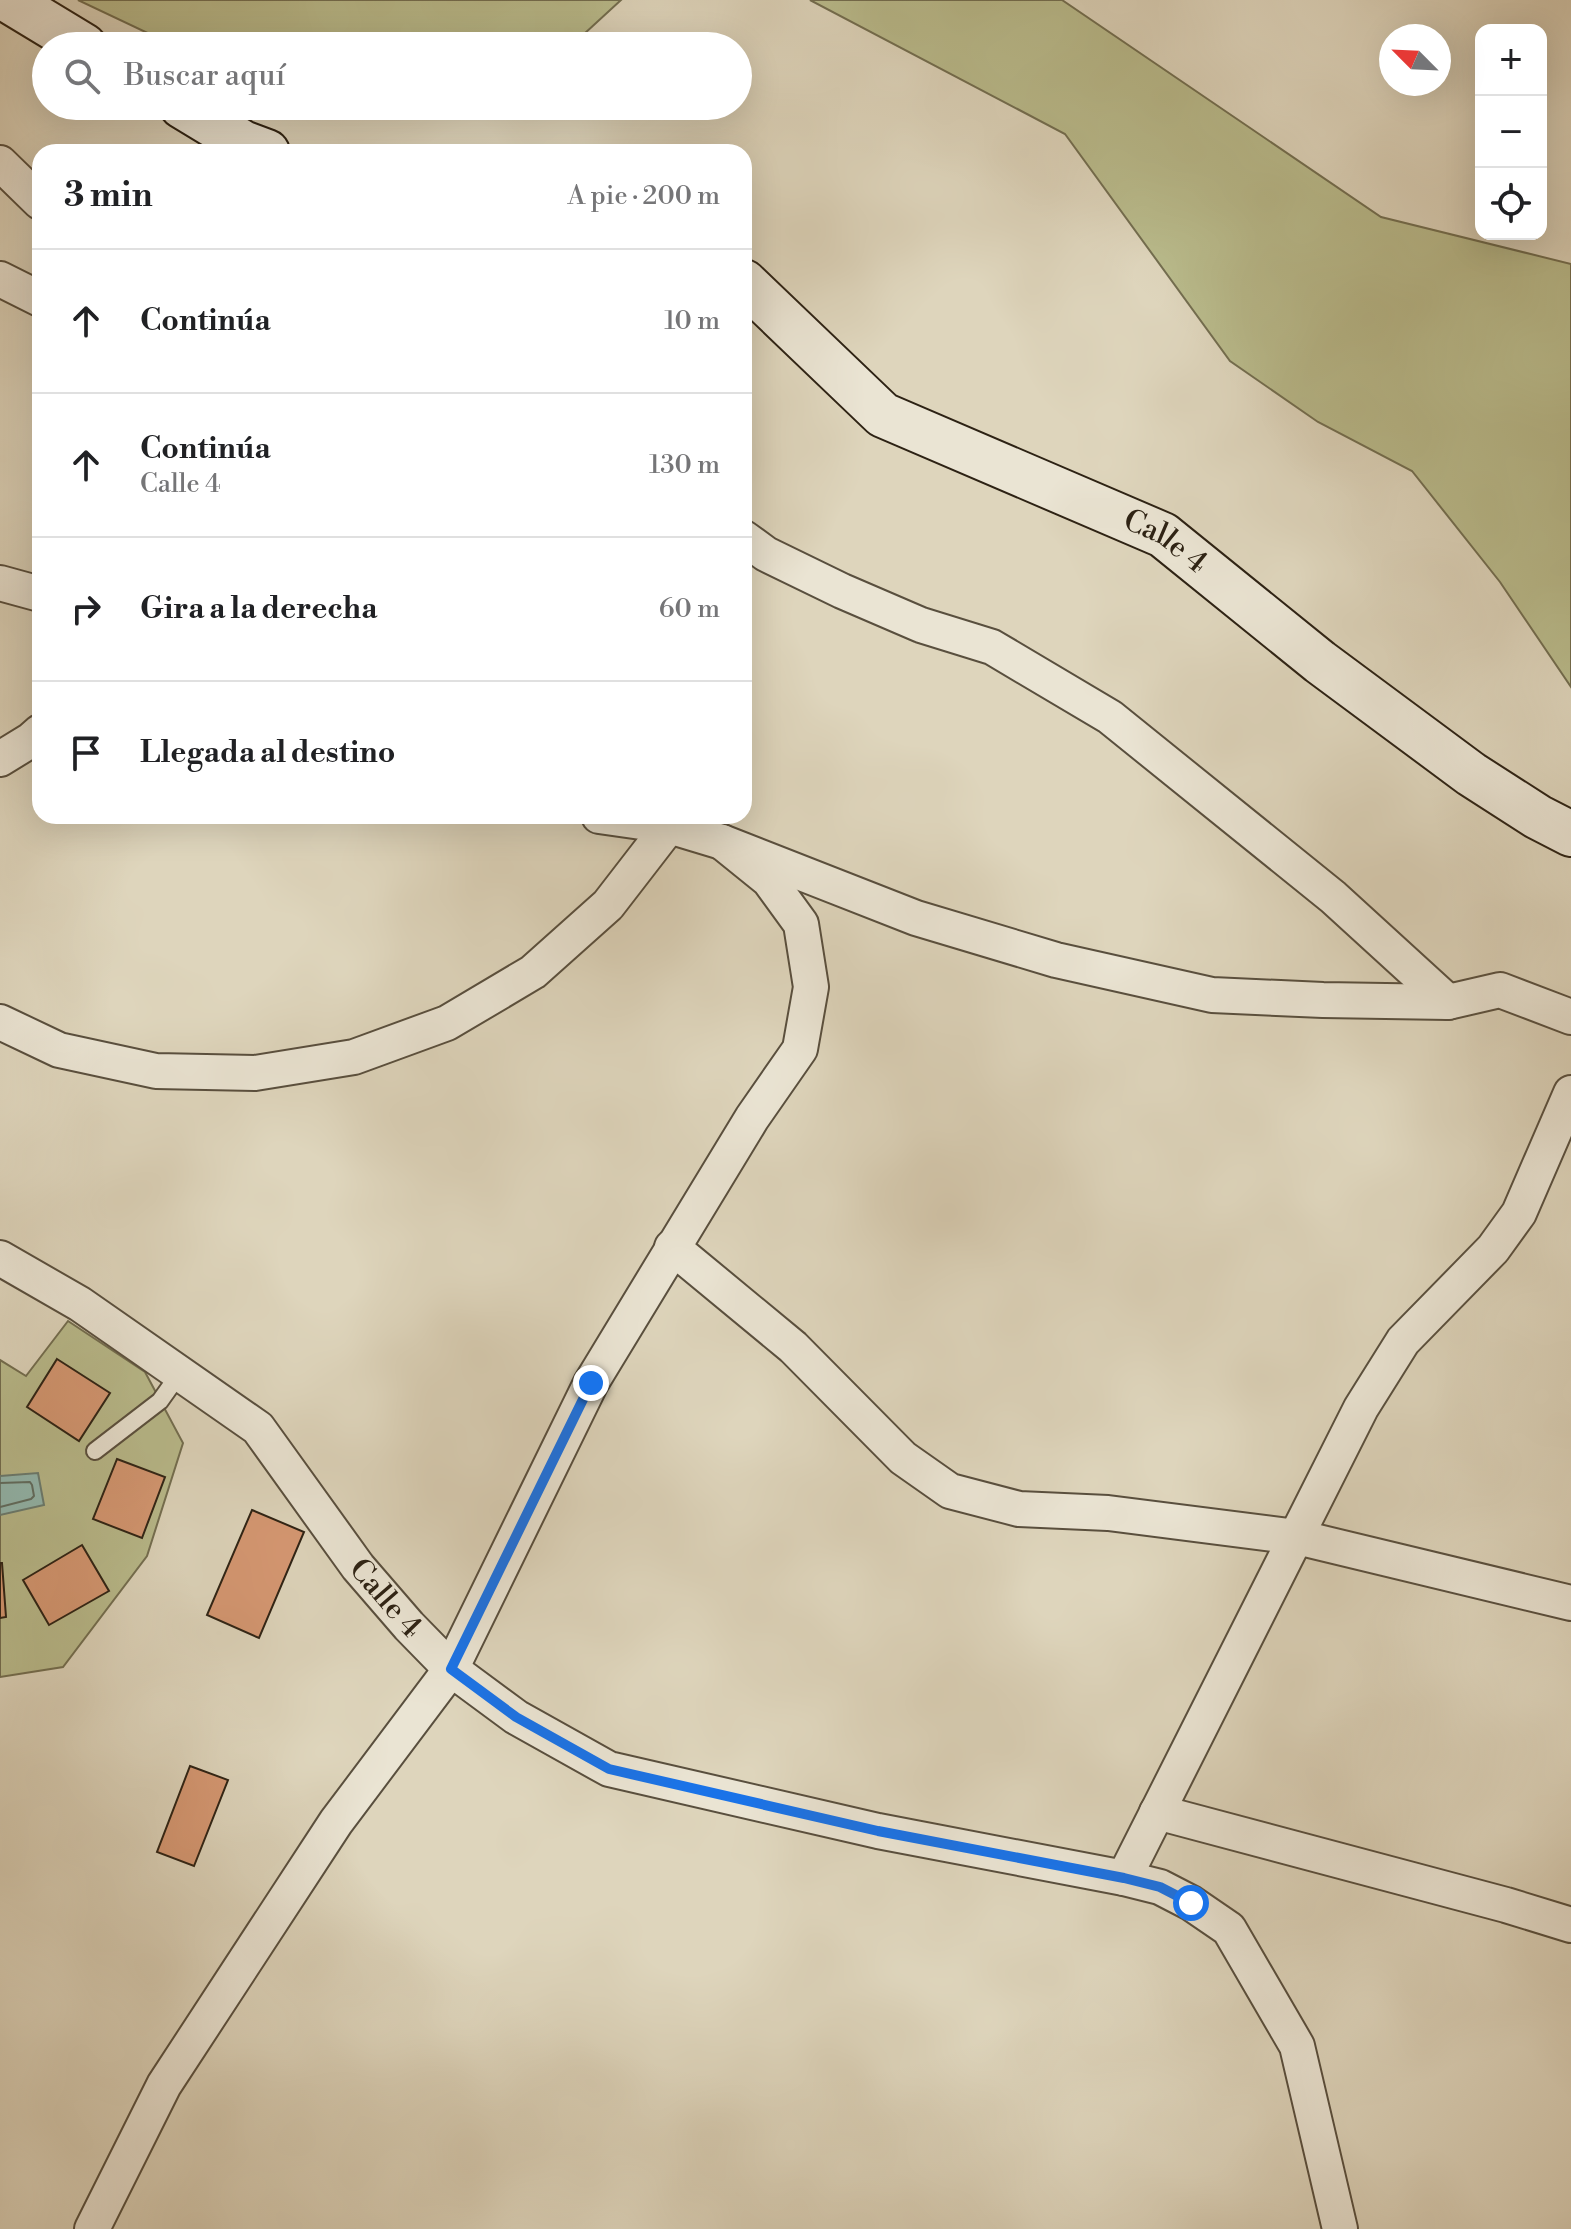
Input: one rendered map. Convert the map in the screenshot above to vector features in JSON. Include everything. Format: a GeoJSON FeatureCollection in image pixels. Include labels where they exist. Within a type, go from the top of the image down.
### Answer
{"type":"FeatureCollection","features":[{"type":"Feature","properties":{"kind":"street"},"geometry":{"type":"LineString","coordinates":[[8,0],[61,32]]}},
{"type":"Feature","properties":{"kind":"street"},"geometry":{"type":"LineString","coordinates":[[205,120],[246,144]]}},
{"type":"Feature","properties":{"kind":"street"},"geometry":{"type":"LineString","coordinates":[[0,163],[32,194]]}},
{"type":"Feature","properties":{"kind":"street"},"geometry":{"type":"LineString","coordinates":[[0,279],[32,295]]}},
{"type":"Feature","properties":{"kind":"street","name":"Calle 4"},"geometry":{"type":"LineString","coordinates":[[752,290],[883,415],[1163,535],[1320,662],[1471,774],[1538,817],[1571,834]]}},
{"type":"Feature","properties":{"kind":"street"},"geometry":{"type":"LineString","coordinates":[[752,544],[766,554],[842,591],[921,625],[992,647],[1110,717],[1333,897],[1448,1002]]}},
{"type":"Feature","properties":{"kind":"street"},"geometry":{"type":"LineString","coordinates":[[0,583],[32,592]]}},
{"type":"Feature","properties":{"kind":"street"},"geometry":{"type":"LineString","coordinates":[[0,759],[32,739]]}},
{"type":"Feature","properties":{"kind":"street"},"geometry":{"type":"LineString","coordinates":[[655,824],[722,842],[916,918],[1056,960],[1212,995],[1448,1002],[1500,990],[1571,1017]]}},
{"type":"Feature","properties":{"kind":"street"},"geometry":{"type":"LineString","coordinates":[[0,1022],[59,1050],[156,1071],[255,1073],[354,1057],[447,1023],[533,972],[608,905],[669,826]]}},
{"type":"Feature","properties":{"kind":"street"},"geometry":{"type":"LineString","coordinates":[[92,2229],[164,2085],[336,1822],[451,1669],[591,1383],[752,1118],[800,1049],[811,987],[801,924],[769,880],[722,842]]}},
{"type":"Feature","properties":{"kind":"street"},"geometry":{"type":"LineString","coordinates":[[1124,1878],[1361,1408],[1403,1341],[1493,1249],[1519,1213],[1571,1093]]}},
{"type":"Feature","properties":{"kind":"street"},"geometry":{"type":"LineString","coordinates":[[672,1247],[793,1347],[903,1458],[950,1491],[1019,1509],[1108,1513],[1297,1537],[1571,1603]]}},
{"type":"Feature","properties":{"kind":"street","name":"Calle 4"},"geometry":{"type":"LineString","coordinates":[[0,1258],[80,1304],[258,1428],[358,1567],[451,1669],[516,1717],[609,1769],[878,1831],[1160,1887],[1191,1903],[1229,1929],[1297,2046],[1340,2229]]}},
{"type":"Feature","properties":{"kind":"street"},"geometry":{"type":"LineString","coordinates":[[1157,1812],[1571,1925]]}},
{"type":"Feature","properties":{"kind":"lane"},"geometry":{"type":"LineString","coordinates":[[95,1451],[160,1401],[180,1373]]}},
{"type":"Feature","properties":{"kind":"green space"},"geometry":{"type":"Polygon","coordinates":[[[78,0],[621,0],[586,32],[145,32],[78,0]]]}},
{"type":"Feature","properties":{"kind":"green space"},"geometry":{"type":"Polygon","coordinates":[[[810,0],[1062,0],[1381,217],[1571,264],[1571,687],[1500,582],[1412,471],[1318,422],[1230,361],[1065,134],[810,0]]]}},
{"type":"Feature","properties":{"kind":"green space"},"geometry":{"type":"Polygon","coordinates":[[[68,1321],[145,1372],[183,1443],[147,1556],[63,1667],[0,1677],[0,1360],[26,1376],[68,1321]]]}},
{"type":"Feature","properties":{"kind":"water"},"geometry":{"type":"Polygon","coordinates":[[[38,1473],[44,1505],[0,1515],[0,1476],[38,1473]]]}},
{"type":"Feature","properties":{"kind":"building"},"geometry":{"type":"Polygon","coordinates":[[[57,1359],[110,1393],[79,1441],[27,1407],[57,1359]]]}},
{"type":"Feature","properties":{"kind":"building"},"geometry":{"type":"Polygon","coordinates":[[[117,1459],[165,1477],[142,1538],[93,1519],[117,1459]]]}},
{"type":"Feature","properties":{"kind":"building"},"geometry":{"type":"Polygon","coordinates":[[[252,1510],[304,1532],[259,1638],[207,1615],[252,1510]]]}},
{"type":"Feature","properties":{"kind":"building"},"geometry":{"type":"Polygon","coordinates":[[[82,1545],[109,1591],[49,1625],[23,1580],[82,1545]]]}},
{"type":"Feature","properties":{"kind":"building"},"geometry":{"type":"Polygon","coordinates":[[[0,1563],[6,1617],[0,1618],[0,1563]]]}},
{"type":"Feature","properties":{"kind":"building"},"geometry":{"type":"Polygon","coordinates":[[[190,1766],[228,1780],[194,1866],[157,1852],[190,1766]]]}},
{"type":"Feature","properties":{"kind":"route"},"geometry":{"type":"LineString","coordinates":[[591,1383],[451,1669],[516,1717],[609,1769],[878,1831],[1124,1878],[1160,1887],[1191,1903]]}}]}
